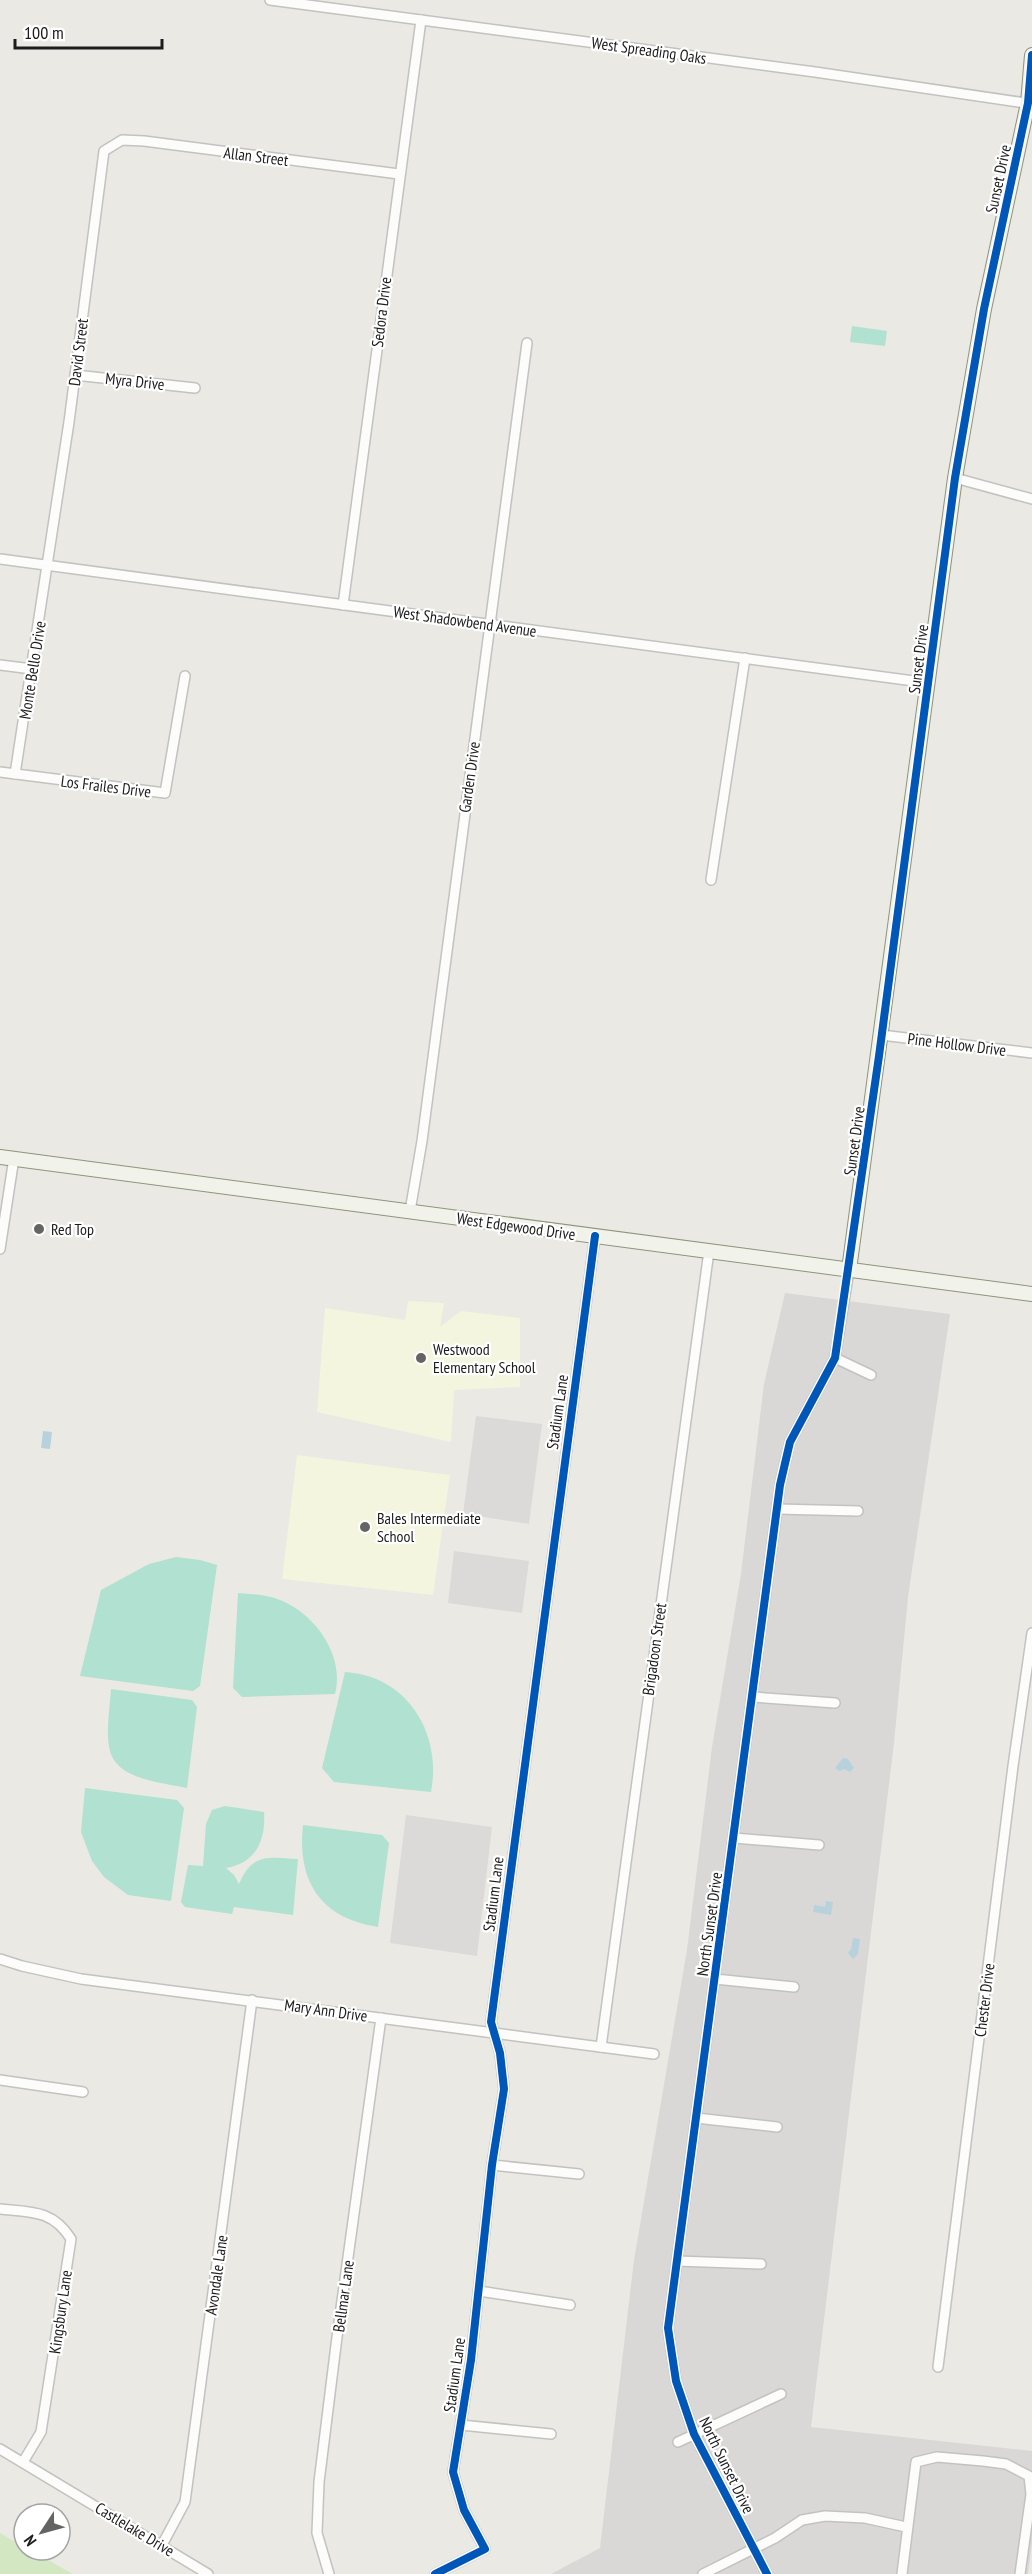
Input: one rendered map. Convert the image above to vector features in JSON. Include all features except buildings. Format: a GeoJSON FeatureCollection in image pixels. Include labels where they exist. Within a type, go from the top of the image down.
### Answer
{"type":"FeatureCollection","features":[{"type":"Feature","properties":{"kind":"street","name":"West Spreading Oaks"},"geometry":{"type":"LineString","coordinates":[[270,0],[1030,103]]}},
{"type":"Feature","properties":{"kind":"street","name":"Sedora Drive"},"geometry":{"type":"LineString","coordinates":[[343,605],[421,20]]}},
{"type":"Feature","properties":{"kind":"street","name":"Sunset Drive"},"geometry":{"type":"LineString","coordinates":[[849,1270],[955,478],[984,309],[1030,103],[1032,55]]}},
{"type":"Feature","properties":{"kind":"street","name":"Allan Street"},"geometry":{"type":"LineString","coordinates":[[114,143],[122,140],[144,141],[399,174]]}},
{"type":"Feature","properties":{"kind":"street","name":"David Street"},"geometry":{"type":"LineString","coordinates":[[48,566],[104,151],[114,143]]}},
{"type":"Feature","properties":{"kind":"street","name":"Garden Drive"},"geometry":{"type":"LineString","coordinates":[[410,1211],[423,1129],[527,343]]}},
{"type":"Feature","properties":{"kind":"street","name":"Myra Drive"},"geometry":{"type":"LineString","coordinates":[[75,375],[195,388]]}},
{"type":"Feature","properties":{"kind":"street"},"geometry":{"type":"LineString","coordinates":[[955,478],[1032,499]]}},
{"type":"Feature","properties":{"kind":"street","name":"West Shadowbend Avenue"},"geometry":{"type":"LineString","coordinates":[[0,559],[929,683]]}},
{"type":"Feature","properties":{"kind":"street","name":"Monte Bello Drive"},"geometry":{"type":"LineString","coordinates":[[15,774],[48,566]]}},
{"type":"Feature","properties":{"kind":"street"},"geometry":{"type":"LineString","coordinates":[[711,880],[745,658]]}},
{"type":"Feature","properties":{"kind":"street"},"geometry":{"type":"LineString","coordinates":[[0,665],[32,669]]}},
{"type":"Feature","properties":{"kind":"street","name":"Los Frailes Drive"},"geometry":{"type":"LineString","coordinates":[[0,772],[165,793],[185,676]]}},
{"type":"Feature","properties":{"kind":"street","name":"Pine Hollow Drive"},"geometry":{"type":"LineString","coordinates":[[882,1035],[1032,1053]]}},
{"type":"Feature","properties":{"kind":"street"},"geometry":{"type":"LineString","coordinates":[[0,1249],[7,1157]]}},
{"type":"Feature","properties":{"kind":"street","name":"West Edgewood Drive"},"geometry":{"type":"LineString","coordinates":[[7,1157],[1032,1294]]}},
{"type":"Feature","properties":{"kind":"street","name":"Stadium Lane"},"geometry":{"type":"LineString","coordinates":[[435,2574],[485,2549],[464,2510],[453,2472],[471,2360],[492,2165],[504,2089],[500,2053],[491,2022],[502,1924],[595,1236]]}},
{"type":"Feature","properties":{"kind":"street","name":"Brigadoon Street"},"geometry":{"type":"LineString","coordinates":[[601,2048],[709,1251]]}},
{"type":"Feature","properties":{"kind":"street","name":"North Sunset Drive"},"geometry":{"type":"LineString","coordinates":[[767,2574],[694,2434],[676,2381],[668,2328],[777,1509],[790,1442],[836,1358],[849,1270]]}},
{"type":"Feature","properties":{"kind":"street"},"geometry":{"type":"LineString","coordinates":[[836,1358],[871,1375]]}},
{"type":"Feature","properties":{"kind":"street"},"geometry":{"type":"LineString","coordinates":[[777,1509],[858,1511]]}},
{"type":"Feature","properties":{"kind":"street","name":"Chester Drive"},"geometry":{"type":"LineString","coordinates":[[938,2367],[1013,1766],[1032,1633]]}},
{"type":"Feature","properties":{"kind":"street"},"geometry":{"type":"LineString","coordinates":[[753,1697],[835,1703]]}},
{"type":"Feature","properties":{"kind":"street"},"geometry":{"type":"LineString","coordinates":[[734,1838],[819,1845]]}},
{"type":"Feature","properties":{"kind":"street","name":"Mary Ann Drive"},"geometry":{"type":"LineString","coordinates":[[0,1959],[81,1979],[654,2054]]}},
{"type":"Feature","properties":{"kind":"street"},"geometry":{"type":"LineString","coordinates":[[715,1979],[794,1987]]}},
{"type":"Feature","properties":{"kind":"street","name":"Avondale Lane"},"geometry":{"type":"LineString","coordinates":[[162,2545],[185,2502],[252,2000]]}},
{"type":"Feature","properties":{"kind":"street","name":"Bellmar Lane"},"geometry":{"type":"LineString","coordinates":[[329,2574],[317,2534],[319,2482],[381,2018]]}},
{"type":"Feature","properties":{"kind":"street"},"geometry":{"type":"LineString","coordinates":[[0,2080],[83,2092]]}},
{"type":"Feature","properties":{"kind":"street"},"geometry":{"type":"LineString","coordinates":[[696,2118],[777,2127]]}},
{"type":"Feature","properties":{"kind":"street"},"geometry":{"type":"LineString","coordinates":[[492,2165],[579,2174]]}},
{"type":"Feature","properties":{"kind":"street","name":"Kingsbury Lane"},"geometry":{"type":"LineString","coordinates":[[0,2209],[40,2213],[62,2224],[71,2239],[41,2432],[23,2462]]}},
{"type":"Feature","properties":{"kind":"street"},"geometry":{"type":"LineString","coordinates":[[677,2261],[761,2264]]}},
{"type":"Feature","properties":{"kind":"street"},"geometry":{"type":"LineString","coordinates":[[478,2291],[570,2305]]}},
{"type":"Feature","properties":{"kind":"street"},"geometry":{"type":"LineString","coordinates":[[678,2442],[781,2394]]}},
{"type":"Feature","properties":{"kind":"street"},"geometry":{"type":"LineString","coordinates":[[461,2425],[551,2434]]}},
{"type":"Feature","properties":{"kind":"street","name":"Castlelake Drive"},"geometry":{"type":"LineString","coordinates":[[0,2448],[208,2574]]}},
{"type":"Feature","properties":{"kind":"street"},"geometry":{"type":"LineString","coordinates":[[902,2574],[906,2527],[916,2462],[937,2457],[1006,2464],[1029,2476],[1031,2494],[1020,2574]]}},
{"type":"Feature","properties":{"kind":"street"},"geometry":{"type":"LineString","coordinates":[[703,2574],[802,2520],[825,2516],[865,2518],[906,2527]]}},
{"type":"Feature","properties":{"kind":"shaded area"},"geometry":{"type":"Polygon","coordinates":[[[852,326],[887,331],[885,346],[850,342],[852,326]]]}},
{"type":"Feature","properties":{"kind":"shaded area"},"geometry":{"type":"Polygon","coordinates":[[[785,1293],[950,1314],[908,1597],[894,1743],[811,2427],[1032,2451],[1032,2543],[1028,2574],[551,2574],[600,2548],[634,2260],[687,1950],[712,1747],[741,1574],[764,1384],[785,1293]]]}},
{"type":"Feature","properties":{"kind":"shaded area","name":"Westwood Elementary School"},"geometry":{"type":"Polygon","coordinates":[[[408,1301],[444,1303],[440,1327],[461,1311],[520,1318],[520,1387],[454,1390],[451,1442],[317,1412],[325,1308],[405,1320],[408,1301]]]}},
{"type":"Feature","properties":{"kind":"shaded area"},"geometry":{"type":"Polygon","coordinates":[[[476,1416],[542,1424],[529,1524],[463,1514],[476,1416]]]}},
{"type":"Feature","properties":{"kind":"shaded area","name":"Bales Intermediate School"},"geometry":{"type":"Polygon","coordinates":[[[297,1455],[450,1475],[433,1595],[282,1579],[297,1455]]]}},
{"type":"Feature","properties":{"kind":"shaded area"},"geometry":{"type":"Polygon","coordinates":[[[454,1551],[529,1561],[522,1613],[448,1603],[454,1551]]]}},
{"type":"Feature","properties":{"kind":"shaded area"},"geometry":{"type":"Polygon","coordinates":[[[176,1557],[217,1565],[200,1686],[193,1691],[80,1676],[101,1590],[149,1564],[176,1557]]]}},
{"type":"Feature","properties":{"kind":"shaded area"},"geometry":{"type":"Polygon","coordinates":[[[238,1593],[280,1600],[305,1615],[324,1638],[331,1651],[336,1665],[335,1694],[242,1697],[233,1688],[238,1593]]]}},
{"type":"Feature","properties":{"kind":"shaded area"},"geometry":{"type":"Polygon","coordinates":[[[345,1672],[367,1676],[387,1684],[403,1696],[416,1712],[431,1749],[433,1770],[431,1792],[334,1782],[322,1768],[345,1672]]]}},
{"type":"Feature","properties":{"kind":"shaded area"},"geometry":{"type":"Polygon","coordinates":[[[111,1689],[192,1700],[197,1707],[187,1788],[140,1778],[119,1766],[112,1757],[108,1732],[111,1689]]]}},
{"type":"Feature","properties":{"kind":"shaded area"},"geometry":{"type":"Polygon","coordinates":[[[85,1788],[177,1800],[184,1808],[171,1901],[128,1895],[104,1877],[92,1861],[81,1832],[85,1788]]]}},
{"type":"Feature","properties":{"kind":"shaded area"},"geometry":{"type":"Polygon","coordinates":[[[225,1806],[264,1812],[263,1832],[257,1849],[245,1861],[226,1868],[239,1884],[249,1867],[262,1859],[298,1859],[293,1915],[234,1907],[232,1914],[185,1907],[181,1902],[188,1865],[203,1866],[206,1824],[212,1810],[225,1806]]]}},
{"type":"Feature","properties":{"kind":"shaded area"},"geometry":{"type":"Polygon","coordinates":[[[406,1815],[492,1827],[477,1956],[390,1943],[406,1815]]]}},
{"type":"Feature","properties":{"kind":"shaded area"},"geometry":{"type":"Polygon","coordinates":[[[303,1825],[382,1835],[389,1843],[378,1927],[341,1915],[327,1906],[316,1894],[304,1863],[303,1825]]]}},
{"type":"Feature","properties":{"kind":"green space"},"geometry":{"type":"Polygon","coordinates":[[[0,2533],[12,2540],[12,2562],[52,2562],[73,2574],[0,2574],[0,2533]]]}},
{"type":"Feature","properties":{"kind":"water"},"geometry":{"type":"Polygon","coordinates":[[[43,1431],[52,1432],[50,1449],[41,1448],[43,1431]]]}},
{"type":"Feature","properties":{"kind":"water"},"geometry":{"type":"Polygon","coordinates":[[[843,1758],[848,1759],[854,1768],[850,1772],[844,1769],[839,1771],[835,1768],[843,1758]]]}},
{"type":"Feature","properties":{"kind":"water"},"geometry":{"type":"Polygon","coordinates":[[[826,1901],[833,1902],[831,1915],[813,1912],[814,1905],[825,1907],[826,1901]]]}},
{"type":"Feature","properties":{"kind":"water"},"geometry":{"type":"Polygon","coordinates":[[[853,1938],[860,1939],[858,1954],[853,1959],[848,1953],[853,1938]]]}},
{"type":"Feature","properties":{"kind":"cycle path"},"geometry":{"type":"LineString","coordinates":[[767,2574],[694,2434],[676,2381],[668,2328],[780,1485],[790,1442],[835,1358],[879,1056],[955,478],[984,309],[1028,103],[1032,55]]}},
{"type":"Feature","properties":{"kind":"cycle path"},"geometry":{"type":"LineString","coordinates":[[435,2574],[485,2549],[464,2510],[453,2472],[471,2360],[492,2165],[504,2089],[500,2053],[491,2022],[595,1236]]}},
{"type":"Feature","properties":{"kind":"place","name":"Red Top"},"geometry":{"type":"Point","coordinates":[39,1229]}},
{"type":"Feature","properties":{"kind":"place","name":"Westwood Elementary School"},"geometry":{"type":"Point","coordinates":[421,1358]}},
{"type":"Feature","properties":{"kind":"place","name":"Bales Intermediate School"},"geometry":{"type":"Point","coordinates":[365,1527]}}]}
